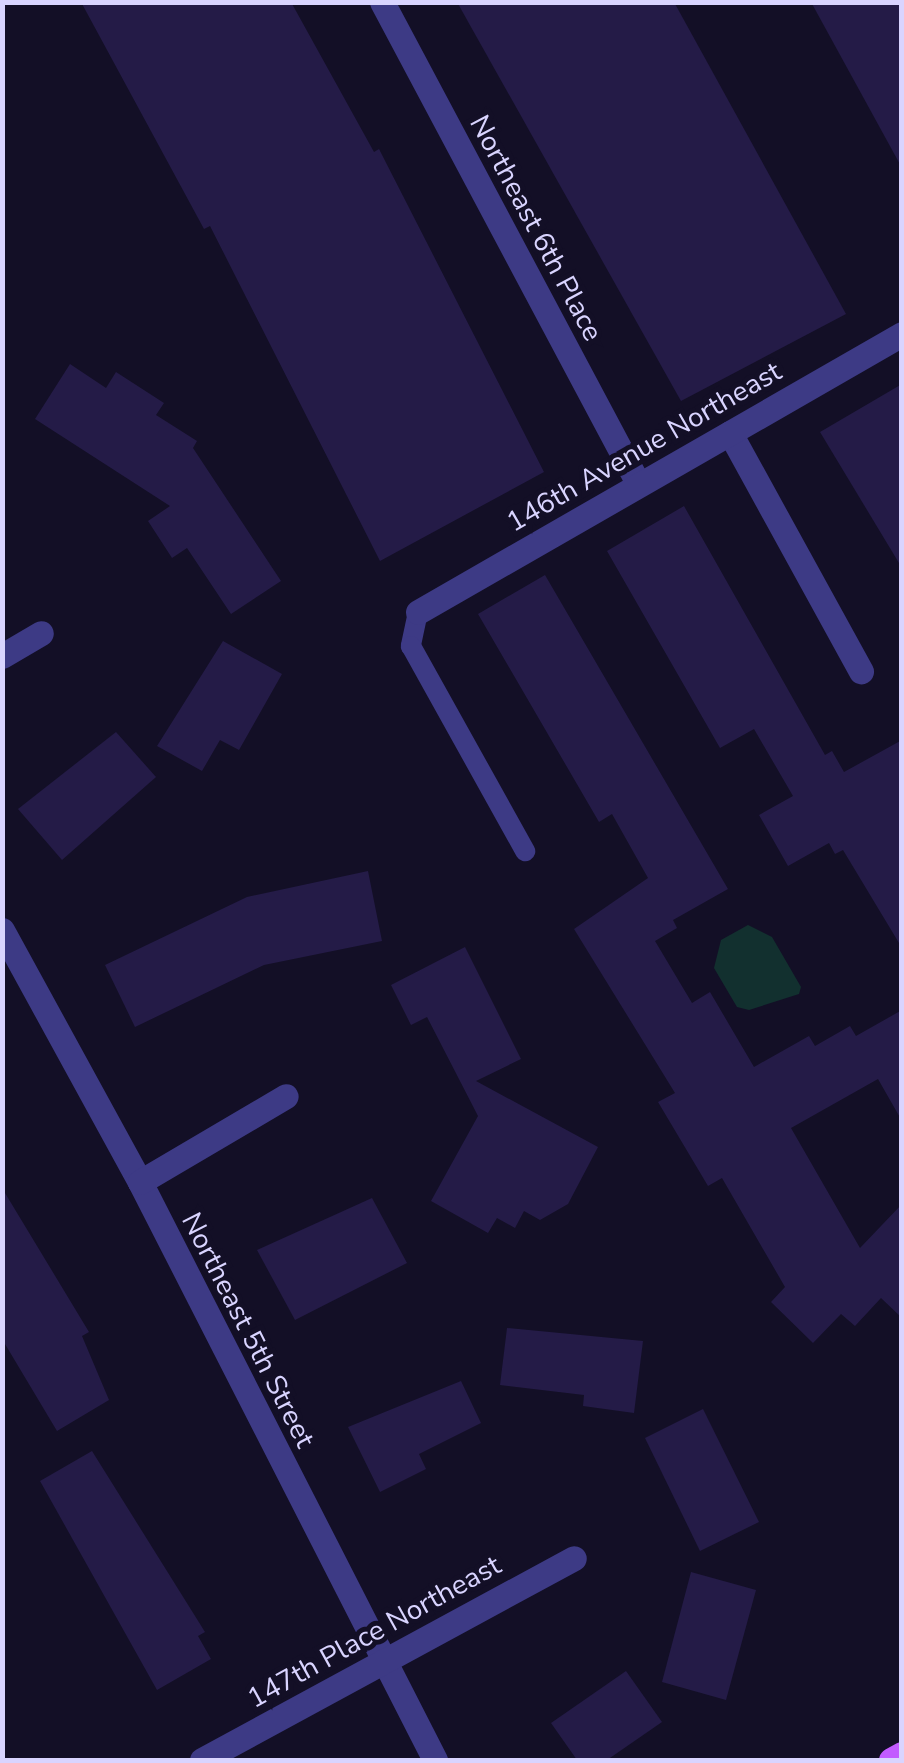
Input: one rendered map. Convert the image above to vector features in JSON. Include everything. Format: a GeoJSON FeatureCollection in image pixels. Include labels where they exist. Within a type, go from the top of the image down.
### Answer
{"type":"FeatureCollection","features":[{"type":"Feature","properties":{"kind":"main road"},"geometry":{"type":"LineString","coordinates":[[890,1760],[902,1754]]}},
{"type":"Feature","properties":{"kind":"street","name":"Northeast 6th Place"},"geometry":{"type":"LineString","coordinates":[[382,2],[638,482]]}},
{"type":"Feature","properties":{"kind":"street","name":"146th Avenue Northeast"},"geometry":{"type":"LineString","coordinates":[[418,612],[638,482],[902,334]]}},
{"type":"Feature","properties":{"kind":"street"},"geometry":{"type":"LineString","coordinates":[[730,433],[861,671]]}},
{"type":"Feature","properties":{"kind":"street"},"geometry":{"type":"LineString","coordinates":[[2,656],[41,632]]}},
{"type":"Feature","properties":{"kind":"street","name":"Northeast 5th Street"},"geometry":{"type":"LineString","coordinates":[[2,930],[140,1182],[435,1760]]}},
{"type":"Feature","properties":{"kind":"street"},"geometry":{"type":"LineString","coordinates":[[140,1182],[286,1096]]}},
{"type":"Feature","properties":{"kind":"street","name":"147th Place Northeast"},"geometry":{"type":"LineString","coordinates":[[202,1760],[574,1558]]}},
{"type":"Feature","properties":{"kind":"lane"},"geometry":{"type":"LineString","coordinates":[[418,612],[411,646],[525,851]]}},
{"type":"Feature","properties":{"kind":"green space"},"geometry":{"type":"Polygon","coordinates":[[[748,925],[772,937],[801,987],[799,994],[749,1010],[737,1007],[714,968],[721,940],[748,925]]]}},
{"type":"Feature","properties":{"kind":"building"},"geometry":{"type":"Polygon","coordinates":[[[81,2],[291,2],[374,152],[379,149],[544,472],[380,561],[210,226],[204,229],[81,2]]]}},
{"type":"Feature","properties":{"kind":"building"},"geometry":{"type":"Polygon","coordinates":[[[457,2],[674,2],[846,314],[681,401],[457,2]]]}},
{"type":"Feature","properties":{"kind":"building"},"geometry":{"type":"Polygon","coordinates":[[[811,2],[902,2],[902,168],[811,2]]]}},
{"type":"Feature","properties":{"kind":"building"},"geometry":{"type":"Polygon","coordinates":[[[70,364],[106,388],[116,372],[164,403],[156,415],[197,441],[193,448],[281,581],[231,614],[187,548],[172,558],[148,521],[170,506],[35,419],[70,364]]]}},
{"type":"Feature","properties":{"kind":"building"},"geometry":{"type":"Polygon","coordinates":[[[902,384],[902,568],[820,432],[902,384]]]}},
{"type":"Feature","properties":{"kind":"building"},"geometry":{"type":"Polygon","coordinates":[[[684,506],[825,755],[832,751],[844,772],[902,740],[902,948],[843,850],[835,854],[829,843],[788,866],[759,815],[793,796],[754,729],[720,748],[607,551],[684,506]]]}},
{"type":"Feature","properties":{"kind":"building"},"geometry":{"type":"Polygon","coordinates":[[[545,575],[728,889],[673,920],[677,928],[655,941],[692,1003],[710,992],[754,1067],[809,1036],[815,1046],[850,1026],[856,1036],[902,1010],[902,1121],[878,1079],[791,1128],[860,1248],[902,1204],[902,1318],[881,1298],[855,1326],[841,1314],[813,1343],[771,1302],[785,1287],[722,1178],[708,1186],[658,1102],[675,1093],[574,929],[648,878],[612,814],[599,822],[478,614],[545,575]]]}},
{"type":"Feature","properties":{"kind":"building"},"geometry":{"type":"Polygon","coordinates":[[[223,641],[282,674],[239,750],[220,740],[202,771],[157,746],[223,641]]]}},
{"type":"Feature","properties":{"kind":"building"},"geometry":{"type":"Polygon","coordinates":[[[116,732],[156,777],[62,860],[18,809],[116,732]]]}},
{"type":"Feature","properties":{"kind":"building"},"geometry":{"type":"Polygon","coordinates":[[[368,871],[382,941],[264,965],[135,1027],[105,965],[247,897],[368,871]]]}},
{"type":"Feature","properties":{"kind":"building"},"geometry":{"type":"Polygon","coordinates":[[[465,947],[521,1059],[476,1081],[598,1147],[568,1204],[540,1220],[524,1211],[515,1228],[497,1218],[488,1233],[431,1201],[478,1116],[427,1017],[411,1025],[391,985],[465,947]]]}},
{"type":"Feature","properties":{"kind":"building"},"geometry":{"type":"Polygon","coordinates":[[[2,1188],[89,1332],[82,1336],[109,1400],[57,1431],[2,1339],[2,1188]]]}},
{"type":"Feature","properties":{"kind":"building"},"geometry":{"type":"Polygon","coordinates":[[[372,1198],[407,1263],[295,1320],[257,1250],[372,1198]]]}},
{"type":"Feature","properties":{"kind":"building"},"geometry":{"type":"Polygon","coordinates":[[[507,1328],[643,1341],[634,1413],[583,1406],[584,1395],[500,1385],[507,1328]]]}},
{"type":"Feature","properties":{"kind":"building"},"geometry":{"type":"Polygon","coordinates":[[[461,1381],[481,1423],[419,1454],[426,1469],[380,1492],[348,1427],[461,1381]]]}},
{"type":"Feature","properties":{"kind":"building"},"geometry":{"type":"Polygon","coordinates":[[[703,1409],[759,1522],[700,1551],[645,1438],[703,1409]]]}},
{"type":"Feature","properties":{"kind":"building"},"geometry":{"type":"Polygon","coordinates":[[[92,1451],[205,1632],[198,1636],[211,1659],[157,1690],[40,1481],[92,1451]]]}},
{"type":"Feature","properties":{"kind":"building"},"geometry":{"type":"Polygon","coordinates":[[[691,1572],[756,1590],[726,1700],[662,1682],[691,1572]]]}},
{"type":"Feature","properties":{"kind":"building"},"geometry":{"type":"Polygon","coordinates":[[[626,1671],[662,1722],[607,1760],[577,1760],[551,1723],[626,1671]]]}}]}
